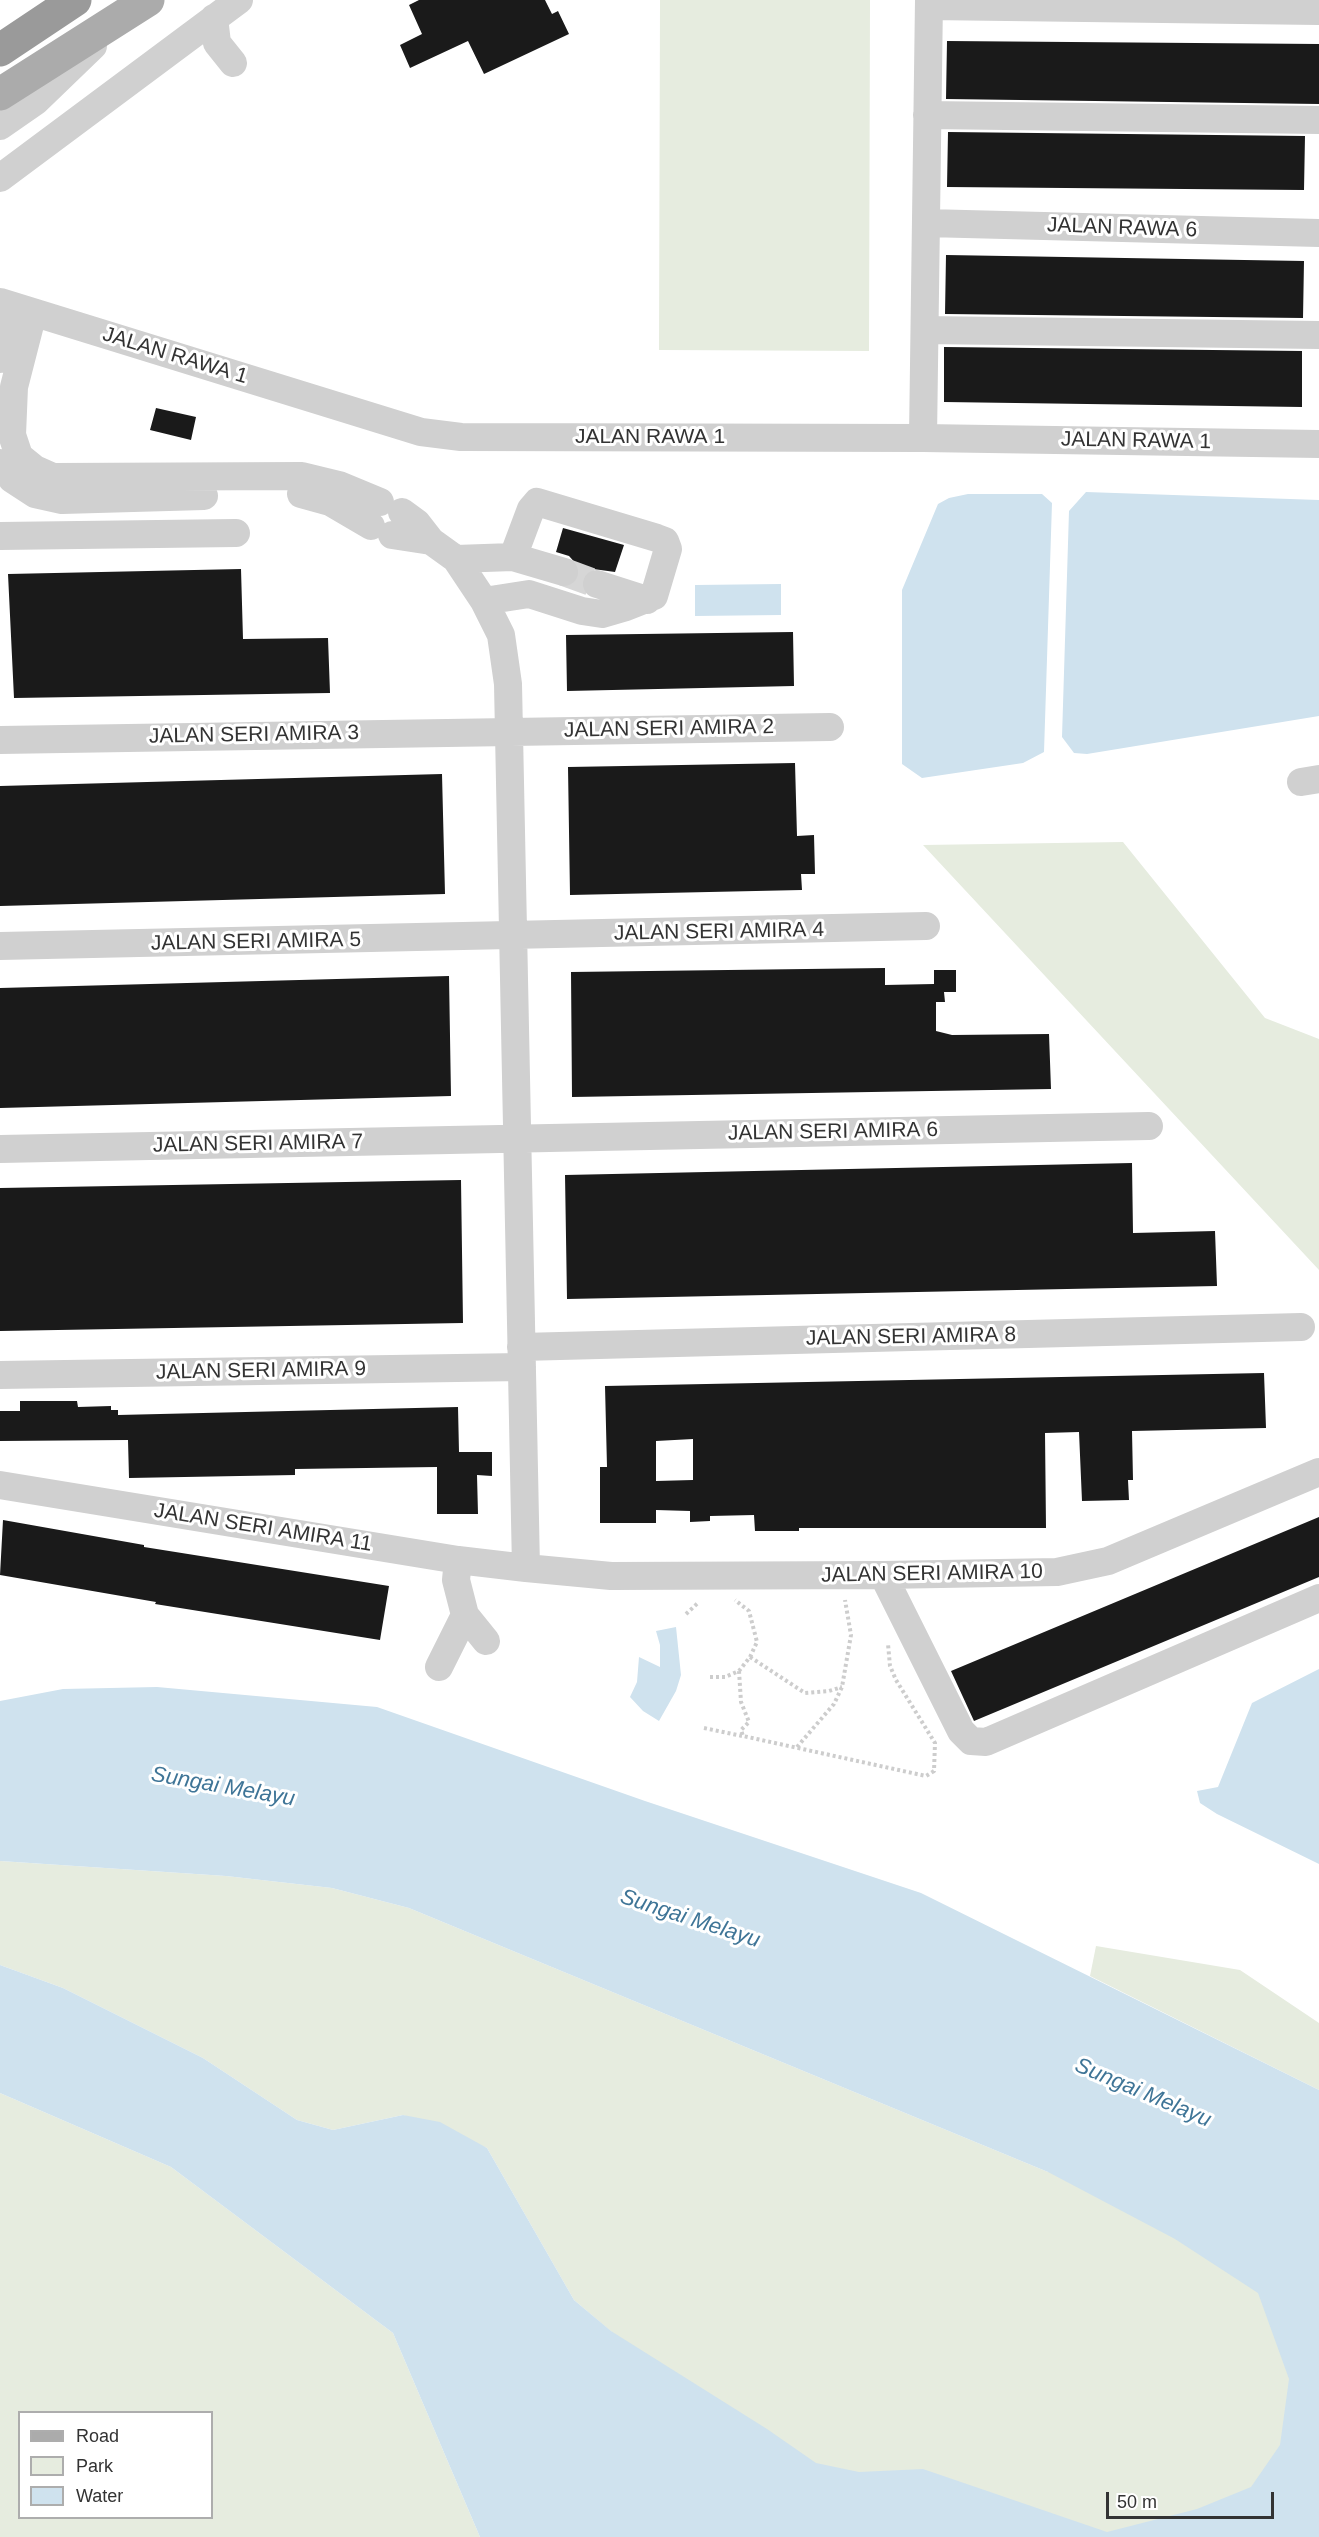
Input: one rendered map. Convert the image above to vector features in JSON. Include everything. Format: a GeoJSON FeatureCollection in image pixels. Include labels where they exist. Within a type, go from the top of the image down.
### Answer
{"type":"FeatureCollection","features":[{"type":"Feature","properties":{"kind":"highway"},"geometry":{"type":"LineString","coordinates":[[0,50],[75,0]]}},
{"type":"Feature","properties":{"kind":"main road"},"geometry":{"type":"LineString","coordinates":[[0,94],[135,5]]}},
{"type":"Feature","properties":{"kind":"street"},"geometry":{"type":"LineString","coordinates":[[0,178],[239,0]]}},
{"type":"Feature","properties":{"kind":"street"},"geometry":{"type":"LineString","coordinates":[[923,438],[929,3],[1319,11]]}},
{"type":"Feature","properties":{"kind":"street"},"geometry":{"type":"LineString","coordinates":[[0,126],[36,100],[135,5]]}},
{"type":"Feature","properties":{"kind":"street"},"geometry":{"type":"LineString","coordinates":[[214,18],[217,43],[233,63]]}},
{"type":"Feature","properties":{"kind":"street"},"geometry":{"type":"LineString","coordinates":[[927,115],[1319,120]]}},
{"type":"Feature","properties":{"kind":"street","name":"JALAN RAWA 6"},"geometry":{"type":"LineString","coordinates":[[926,223],[1319,233]]}},
{"type":"Feature","properties":{"kind":"street"},"geometry":{"type":"LineString","coordinates":[[0,359],[14,307]]}},
{"type":"Feature","properties":{"kind":"street"},"geometry":{"type":"LineString","coordinates":[[14,307],[12,435],[19,456],[35,469],[53,477],[302,476],[339,485],[376,514]]}},
{"type":"Feature","properties":{"kind":"street","name":"JALAN RAWA 1"},"geometry":{"type":"LineString","coordinates":[[14,307],[421,432],[460,437],[923,438],[1319,444]]}},
{"type":"Feature","properties":{"kind":"street"},"geometry":{"type":"LineString","coordinates":[[925,330],[1319,335]]}},
{"type":"Feature","properties":{"kind":"street"},"geometry":{"type":"LineString","coordinates":[[0,463],[12,479],[35,494],[62,500],[298,493],[376,514],[431,541],[456,559],[484,601],[501,635],[508,684],[526,1569]]}},
{"type":"Feature","properties":{"kind":"street"},"geometry":{"type":"LineString","coordinates":[[484,601],[529,594],[582,611],[602,614],[654,596],[668,549],[665,542],[657,537],[537,502],[531,508],[513,557]]}},
{"type":"Feature","properties":{"kind":"street"},"geometry":{"type":"LineString","coordinates":[[0,536],[236,533]]}},
{"type":"Feature","properties":{"kind":"street"},"geometry":{"type":"LineString","coordinates":[[456,559],[513,557],[564,572]]}},
{"type":"Feature","properties":{"kind":"street"},"geometry":{"type":"LineString","coordinates":[[597,584],[647,600]]}},
{"type":"Feature","properties":{"kind":"street","name":"JALAN SERI AMIRA 2"},"geometry":{"type":"LineString","coordinates":[[508,731],[830,726]]}},
{"type":"Feature","properties":{"kind":"street","name":"JALAN SERI AMIRA 3"},"geometry":{"type":"LineString","coordinates":[[0,740],[508,731]]}},
{"type":"Feature","properties":{"kind":"street","name":"JALAN SERI AMIRA 4"},"geometry":{"type":"LineString","coordinates":[[513,937],[926,927]]}},
{"type":"Feature","properties":{"kind":"street","name":"JALAN SERI AMIRA 5"},"geometry":{"type":"LineString","coordinates":[[0,946],[513,937]]}},
{"type":"Feature","properties":{"kind":"street","name":"JALAN SERI AMIRA 6"},"geometry":{"type":"LineString","coordinates":[[517,1139],[1149,1126]]}},
{"type":"Feature","properties":{"kind":"street","name":"JALAN SERI AMIRA 7"},"geometry":{"type":"LineString","coordinates":[[0,1149],[517,1139]]}},
{"type":"Feature","properties":{"kind":"street","name":"JALAN SERI AMIRA 8"},"geometry":{"type":"LineString","coordinates":[[521,1357],[1301,1327]]}},
{"type":"Feature","properties":{"kind":"street","name":"JALAN SERI AMIRA 9"},"geometry":{"type":"LineString","coordinates":[[0,1375],[521,1357]]}},
{"type":"Feature","properties":{"kind":"street","name":"JALAN SERI AMIRA 10"},"geometry":{"type":"LineString","coordinates":[[526,1569],[611,1576],[1057,1572],[1108,1561],[1319,1472]]}},
{"type":"Feature","properties":{"kind":"street","name":"JALAN SERI AMIRA 11"},"geometry":{"type":"LineString","coordinates":[[0,1485],[458,1560],[526,1569]]}},
{"type":"Feature","properties":{"kind":"street"},"geometry":{"type":"LineString","coordinates":[[458,1560],[456,1580],[465,1615],[486,1641]]}},
{"type":"Feature","properties":{"kind":"street"},"geometry":{"type":"LineString","coordinates":[[883,1575],[961,1731],[971,1741],[986,1742],[1319,1598]]}},
{"type":"Feature","properties":{"kind":"street"},"geometry":{"type":"LineString","coordinates":[[439,1668],[465,1615]]}},
{"type":"Feature","properties":{"kind":"path"},"geometry":{"type":"LineString","coordinates":[[796,1747],[834,1704],[842,1687],[851,1635],[845,1600],[823,1575]]}},
{"type":"Feature","properties":{"kind":"path"},"geometry":{"type":"LineString","coordinates":[[710,1677],[725,1677],[740,1671],[757,1642],[749,1611],[735,1600],[724,1599]]}},
{"type":"Feature","properties":{"kind":"path"},"geometry":{"type":"LineString","coordinates":[[845,1600],[853,1601]]}},
{"type":"Feature","properties":{"kind":"path"},"geometry":{"type":"LineString","coordinates":[[686,1614],[694,1604],[703,1601]]}},
{"type":"Feature","properties":{"kind":"path"},"geometry":{"type":"LineString","coordinates":[[704,1728],[926,1776],[934,1771],[935,1743],[896,1680],[890,1666],[886,1634]]}},
{"type":"Feature","properties":{"kind":"path"},"geometry":{"type":"LineString","coordinates":[[750,1657],[805,1693],[829,1691],[842,1687]]}},
{"type":"Feature","properties":{"kind":"path"},"geometry":{"type":"LineString","coordinates":[[740,1671],[741,1701],[749,1722],[741,1730],[743,1736]]}},
{"type":"Feature","properties":{"kind":"green space"},"geometry":{"type":"Polygon","coordinates":[[[660,0],[870,0],[869,351],[659,350],[660,0]]]}},
{"type":"Feature","properties":{"kind":"green space"},"geometry":{"type":"Polygon","coordinates":[[[1123,842],[1265,1018],[1319,1039],[1319,1270],[923,845],[1123,842]]]}},
{"type":"Feature","properties":{"kind":"green space"},"geometry":{"type":"Polygon","coordinates":[[[0,1861],[226,1876],[332,1888],[409,1908],[1048,2172],[1074,2171],[1302,2302],[1319,2537],[1001,2537],[822,2510],[574,2300],[487,2148],[403,2115],[333,2130],[297,2120],[203,2058],[63,1988],[0,1965],[0,1861]]]}},
{"type":"Feature","properties":{"kind":"green space"},"geometry":{"type":"Polygon","coordinates":[[[1096,1946],[1240,1970],[1319,2023],[1319,2090],[1090,1976],[1096,1946]]]}},
{"type":"Feature","properties":{"kind":"green space"},"geometry":{"type":"Polygon","coordinates":[[[0,2093],[171,2167],[393,2333],[480,2537],[0,2537],[0,2093]]]}},
{"type":"Feature","properties":{"kind":"water"},"geometry":{"type":"Polygon","coordinates":[[[1086,492],[1319,500],[1319,716],[1087,754],[1074,753],[1062,737],[1069,511],[1086,492]]]}},
{"type":"Feature","properties":{"kind":"water"},"geometry":{"type":"Polygon","coordinates":[[[968,494],[1042,494],[1052,503],[1044,752],[1023,763],[922,778],[902,764],[902,590],[938,504],[949,498],[968,494]]]}},
{"type":"Feature","properties":{"kind":"water"},"geometry":{"type":"Polygon","coordinates":[[[781,584],[781,615],[695,616],[695,585],[781,584]]]}},
{"type":"Feature","properties":{"kind":"water"},"geometry":{"type":"Polygon","coordinates":[[[676,1627],[681,1675],[676,1691],[659,1721],[643,1711],[630,1697],[637,1682],[639,1657],[660,1667],[660,1645],[656,1631],[676,1627]]]}},
{"type":"Feature","properties":{"kind":"water"},"geometry":{"type":"Polygon","coordinates":[[[1319,1669],[1319,1864],[1217,1814],[1200,1803],[1197,1791],[1218,1787],[1252,1703],[1319,1669]]]}},
{"type":"Feature","properties":{"kind":"water","name":"Sungai Melayu"},"geometry":{"type":"Polygon","coordinates":[[[157,1687],[377,1707],[645,1801],[921,1893],[1319,2090],[1319,2537],[480,2537],[393,2333],[171,2167],[0,2093],[0,1965],[63,1988],[203,2058],[297,2120],[333,2130],[403,2115],[440,2122],[487,2148],[574,2300],[611,2331],[767,2429],[816,2463],[859,2472],[923,2469],[1107,2532],[1197,2509],[1251,2487],[1280,2445],[1289,2379],[1258,2293],[1175,2239],[1048,2172],[409,1908],[332,1888],[226,1876],[0,1861],[0,1701],[63,1689],[157,1687]]]}},
{"type":"Feature","properties":{"kind":"building"},"geometry":{"type":"Polygon","coordinates":[[[419,0],[545,0],[552,14],[558,11],[569,34],[484,74],[468,41],[410,68],[400,45],[422,34],[409,5],[419,0]]]}},
{"type":"Feature","properties":{"kind":"building"},"geometry":{"type":"Polygon","coordinates":[[[947,41],[1319,44],[1319,104],[946,99],[947,41]]]}},
{"type":"Feature","properties":{"kind":"building"},"geometry":{"type":"Polygon","coordinates":[[[948,132],[1305,136],[1304,190],[947,187],[948,132]]]}},
{"type":"Feature","properties":{"kind":"building"},"geometry":{"type":"Polygon","coordinates":[[[946,255],[1304,261],[1303,318],[945,314],[946,255]]]}},
{"type":"Feature","properties":{"kind":"building"},"geometry":{"type":"Polygon","coordinates":[[[944,347],[1302,351],[1302,407],[944,402],[944,347]]]}},
{"type":"Feature","properties":{"kind":"building"},"geometry":{"type":"Polygon","coordinates":[[[156,408],[196,417],[191,440],[150,430],[156,408]]]}},
{"type":"Feature","properties":{"kind":"building"},"geometry":{"type":"Polygon","coordinates":[[[563,528],[624,545],[615,572],[579,567],[569,556],[556,552],[563,528]]]}},
{"type":"Feature","properties":{"kind":"building"},"geometry":{"type":"Polygon","coordinates":[[[241,569],[243,639],[328,638],[330,693],[14,698],[8,574],[241,569]]]}},
{"type":"Feature","properties":{"kind":"building"},"geometry":{"type":"Polygon","coordinates":[[[793,632],[794,686],[567,691],[566,635],[793,632]]]}},
{"type":"Feature","properties":{"kind":"building"},"geometry":{"type":"Polygon","coordinates":[[[795,763],[797,836],[814,835],[815,874],[801,874],[802,890],[570,895],[568,767],[795,763]]]}},
{"type":"Feature","properties":{"kind":"building"},"geometry":{"type":"Polygon","coordinates":[[[442,774],[445,894],[0,906],[0,786],[442,774]]]}},
{"type":"Feature","properties":{"kind":"building"},"geometry":{"type":"Polygon","coordinates":[[[885,968],[885,985],[934,984],[934,970],[956,970],[956,992],[944,992],[945,1002],[936,1002],[936,1031],[952,1035],[1049,1034],[1051,1089],[572,1097],[571,972],[885,968]]]}},
{"type":"Feature","properties":{"kind":"building"},"geometry":{"type":"Polygon","coordinates":[[[449,976],[451,1096],[0,1108],[0,988],[449,976]]]}},
{"type":"Feature","properties":{"kind":"building"},"geometry":{"type":"Polygon","coordinates":[[[1132,1163],[1133,1233],[1215,1231],[1217,1286],[567,1299],[565,1175],[1132,1163]]]}},
{"type":"Feature","properties":{"kind":"building"},"geometry":{"type":"Polygon","coordinates":[[[461,1180],[463,1323],[0,1331],[0,1188],[461,1180]]]}},
{"type":"Feature","properties":{"kind":"building"},"geometry":{"type":"Polygon","coordinates":[[[1264,1373],[1266,1428],[1132,1431],[1133,1480],[1128,1480],[1129,1500],[1082,1501],[1079,1432],[1045,1433],[1046,1528],[799,1528],[799,1531],[755,1531],[754,1515],[710,1516],[710,1521],[690,1522],[690,1511],[656,1510],[656,1523],[600,1523],[600,1467],[607,1467],[605,1386],[1264,1373]],[[693,1439],[656,1441],[656,1481],[693,1480],[693,1439]]]}},
{"type":"Feature","properties":{"kind":"building"},"geometry":{"type":"Polygon","coordinates":[[[20,1401],[77,1401],[78,1407],[111,1406],[111,1410],[118,1410],[118,1415],[458,1407],[459,1452],[492,1452],[492,1476],[477,1475],[478,1514],[437,1514],[437,1467],[295,1469],[295,1475],[129,1478],[128,1440],[0,1441],[0,1411],[20,1411],[20,1401]]]}},
{"type":"Feature","properties":{"kind":"building"},"geometry":{"type":"Polygon","coordinates":[[[1319,1517],[1319,1577],[974,1721],[951,1671],[1319,1517]]]}},
{"type":"Feature","properties":{"kind":"building"},"geometry":{"type":"Polygon","coordinates":[[[3,1520],[144,1545],[144,1547],[389,1586],[380,1640],[155,1604],[156,1602],[0,1575],[3,1520]]]}},
{"type":"Feature","properties":{"kind":"tunnel"},"geometry":{"type":"LineString","coordinates":[[564,572],[597,584]]}}]}
